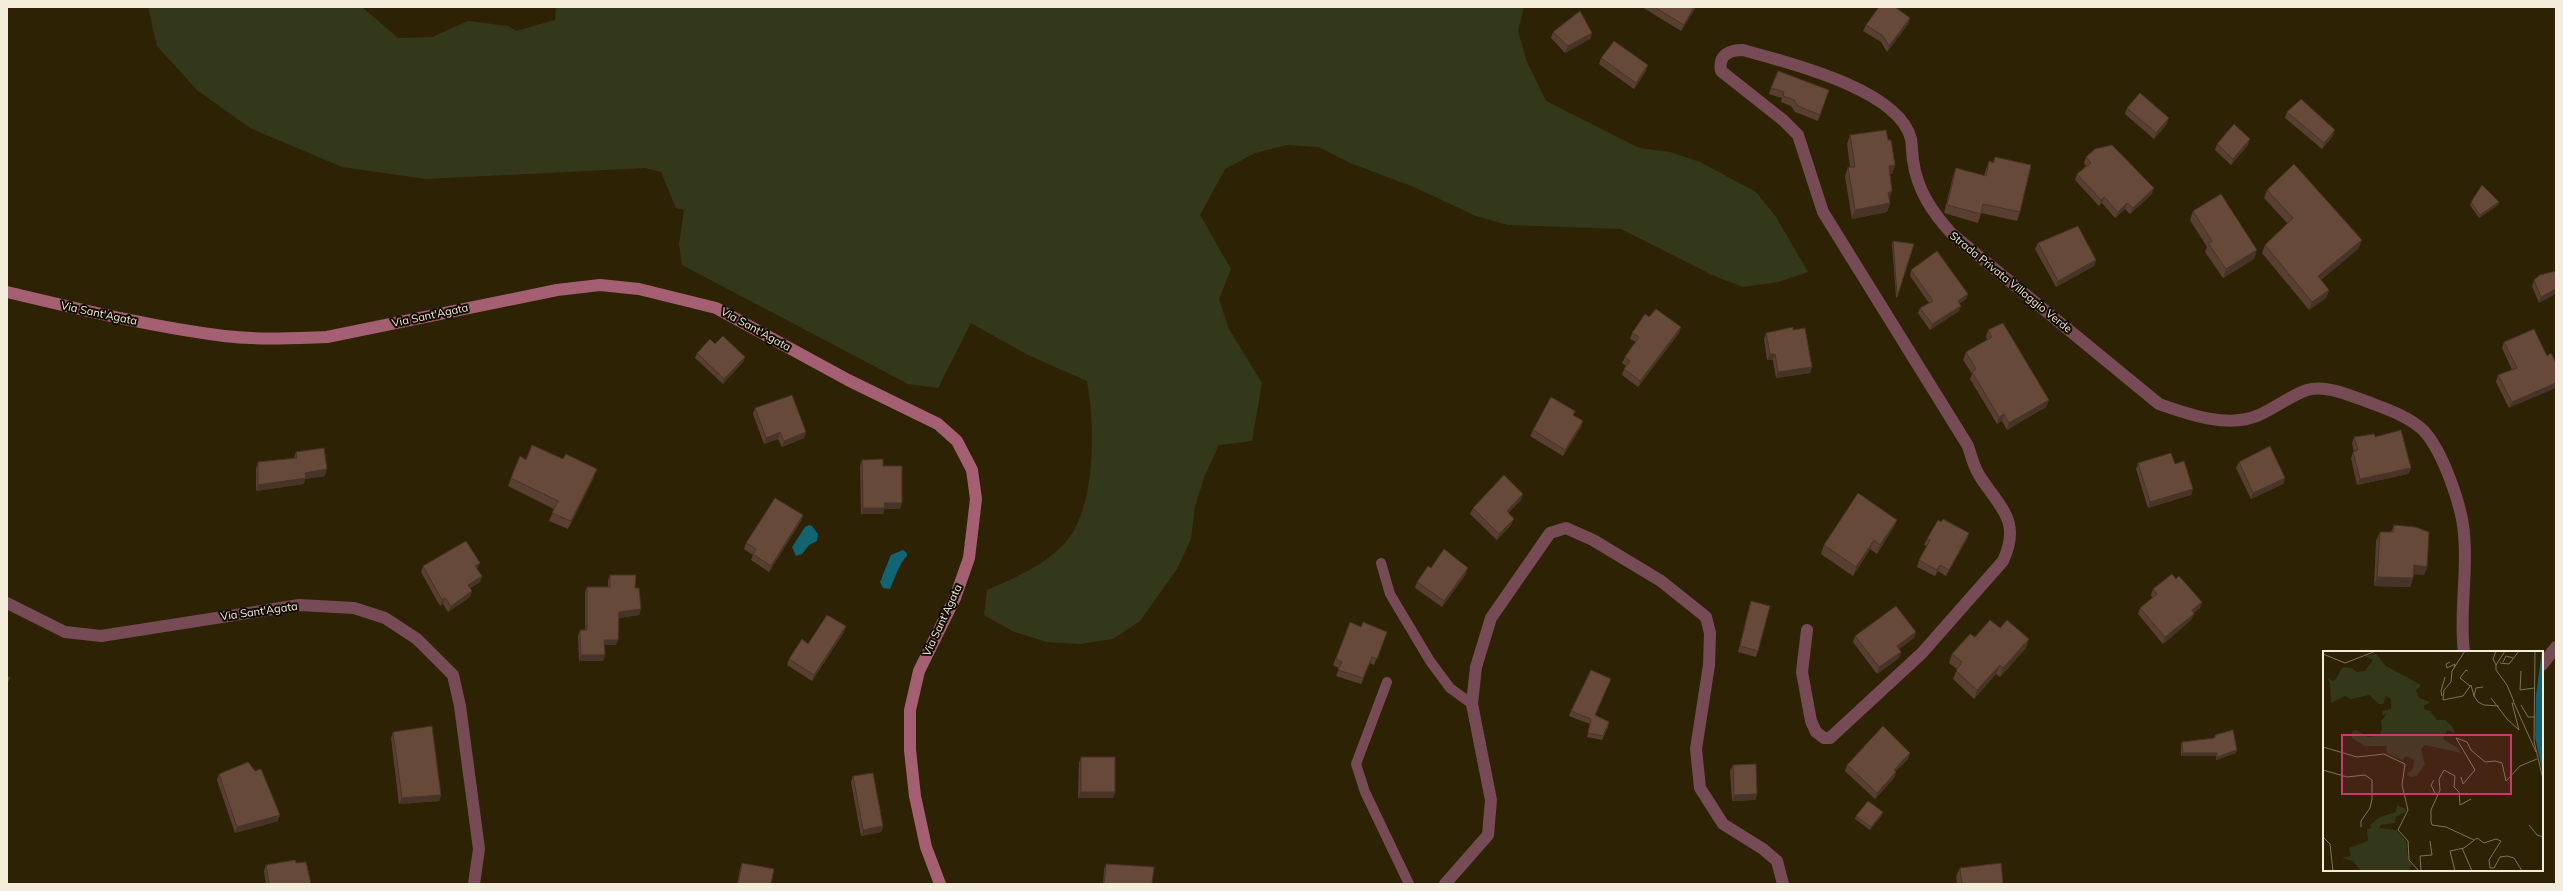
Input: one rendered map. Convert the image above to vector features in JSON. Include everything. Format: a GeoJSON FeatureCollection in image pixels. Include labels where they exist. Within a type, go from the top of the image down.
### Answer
{"type":"FeatureCollection","features":[{"type":"Feature","properties":{"kind":"street","name":"Strada Privata Villaggio Verde"},"geometry":{"type":"LineString","coordinates":[[1808,630],[1802,672],[1811,721],[1816,732],[1824,738],[1830,738],[1922,653],[2003,561],[2009,549],[2009,518],[1978,474],[1968,446],[1823,212],[1798,135],[1783,120],[1721,71],[1720,62],[1723,55],[1733,50],[1743,50],[1821,72],[1890,109],[1902,121],[1910,138],[1913,161],[1920,190],[1930,208],[1952,234],[2159,404],[2188,414],[2237,420],[2258,416],[2307,390],[2322,389],[2345,394],[2396,413],[2423,431],[2438,453],[2458,506],[2464,534],[2464,651]]}},
{"type":"Feature","properties":{"kind":"street","name":"Via Sant'Agata"},"geometry":{"type":"LineString","coordinates":[[7,292],[101,315],[225,336],[298,338],[327,337],[558,290],[600,285],[639,289],[716,308],[848,380],[938,424],[957,442],[972,470],[976,499],[969,558],[955,598],[919,671],[910,710],[910,750],[915,796],[926,847],[940,884]]}},
{"type":"Feature","properties":{"kind":"street"},"geometry":{"type":"LineString","coordinates":[[1445,884],[1488,835],[1491,800],[1472,704],[1476,667],[1491,618],[1550,533],[1566,528],[1593,540],[1661,581],[1706,616],[1710,633],[1709,665],[1696,749],[1700,788],[1723,824],[1763,849],[1777,862],[1783,884]]}},
{"type":"Feature","properties":{"kind":"street","name":"Via Sant'Agata"},"geometry":{"type":"LineString","coordinates":[[7,603],[65,632],[95,636],[154,630],[233,614],[299,605],[354,608],[385,618],[417,639],[453,675],[460,706],[479,848],[474,884]]}},
{"type":"Feature","properties":{"kind":"street"},"geometry":{"type":"LineString","coordinates":[[2543,664],[2556,648]]}},
{"type":"Feature","properties":{"kind":"lane"},"geometry":{"type":"LineString","coordinates":[[1381,563],[1390,594],[1430,661],[1450,688],[1472,704]]}},
{"type":"Feature","properties":{"kind":"lane"},"geometry":{"type":"LineString","coordinates":[[1387,682],[1356,764],[1365,792],[1409,884]]}},
{"type":"Feature","properties":{"kind":"green space"},"geometry":{"type":"Polygon","coordinates":[[[148,7],[362,7],[398,38],[432,37],[468,21],[508,26],[516,31],[555,20],[556,7],[1524,7],[1518,31],[1527,62],[1546,101],[1639,148],[1670,152],[1700,162],[1756,192],[1776,217],[1808,272],[1778,282],[1743,287],[1712,275],[1621,229],[1508,225],[1476,216],[1414,187],[1350,163],[1319,147],[1287,145],[1255,153],[1225,169],[1200,215],[1231,269],[1219,299],[1229,329],[1262,383],[1252,441],[1219,445],[1205,475],[1195,506],[1191,539],[1177,569],[1140,621],[1113,639],[1080,644],[1047,642],[1014,632],[984,615],[987,590],[1020,575],[1052,555],[1069,538],[1078,523],[1089,484],[1091,462],[1091,419],[1087,381],[1026,354],[971,323],[938,388],[908,384],[682,265],[679,244],[684,210],[676,208],[661,172],[645,168],[426,179],[342,167],[250,128],[197,90],[157,46],[148,7]]]}},
{"type":"Feature","properties":{"kind":"water"},"geometry":{"type":"Polygon","coordinates":[[[809,525],[812,526],[818,534],[817,541],[809,545],[802,554],[796,556],[792,547],[805,527],[809,525]]]}},
{"type":"Feature","properties":{"kind":"water"},"geometry":{"type":"Polygon","coordinates":[[[903,550],[907,553],[907,556],[899,567],[890,589],[883,588],[880,582],[891,555],[903,550]]]}},
{"type":"Feature","properties":{"kind":"building"},"geometry":{"type":"Polygon","coordinates":[[[1654,7],[1694,7],[1684,25],[1654,7]]]}},
{"type":"Feature","properties":{"kind":"building"},"geometry":{"type":"Polygon","coordinates":[[[1879,7],[1895,7],[1910,18],[1889,46],[1883,36],[1866,25],[1879,7]]]}},
{"type":"Feature","properties":{"kind":"building"},"geometry":{"type":"Polygon","coordinates":[[[1580,11],[1592,33],[1568,46],[1553,32],[1580,11]]]}},
{"type":"Feature","properties":{"kind":"building"},"geometry":{"type":"Polygon","coordinates":[[[1614,41],[1648,65],[1636,83],[1601,58],[1614,41]]]}},
{"type":"Feature","properties":{"kind":"building"},"geometry":{"type":"Polygon","coordinates":[[[1778,71],[1829,90],[1820,115],[1798,106],[1794,100],[1783,96],[1784,92],[1771,88],[1778,71]]]}},
{"type":"Feature","properties":{"kind":"building"},"geometry":{"type":"Polygon","coordinates":[[[2140,93],[2169,118],[2156,133],[2127,108],[2140,93]]]}},
{"type":"Feature","properties":{"kind":"building"},"geometry":{"type":"Polygon","coordinates":[[[2301,99],[2335,130],[2324,143],[2287,112],[2301,99]]]}},
{"type":"Feature","properties":{"kind":"building"},"geometry":{"type":"Polygon","coordinates":[[[2234,124],[2250,139],[2233,159],[2217,144],[2234,124]]]}},
{"type":"Feature","properties":{"kind":"building"},"geometry":{"type":"Polygon","coordinates":[[[1886,130],[1888,140],[1891,140],[1895,165],[1889,166],[1892,191],[1888,193],[1890,203],[1855,210],[1848,167],[1855,167],[1850,135],[1886,130]]]}},
{"type":"Feature","properties":{"kind":"building"},"geometry":{"type":"Polygon","coordinates":[[[2112,145],[2154,188],[2133,208],[2127,203],[2118,212],[2104,197],[2101,200],[2077,174],[2091,163],[2086,157],[2095,149],[2112,145]]]}},
{"type":"Feature","properties":{"kind":"building"},"geometry":{"type":"Polygon","coordinates":[[[1995,157],[2031,165],[2020,212],[1983,204],[1981,214],[1947,205],[1956,168],[1986,176],[1989,161],[1994,163],[1995,157]]]}},
{"type":"Feature","properties":{"kind":"building"},"geometry":{"type":"Polygon","coordinates":[[[2294,164],[2362,240],[2318,276],[2329,290],[2312,302],[2265,245],[2293,218],[2267,190],[2294,164]]]}},
{"type":"Feature","properties":{"kind":"building"},"geometry":{"type":"Polygon","coordinates":[[[2482,185],[2499,202],[2480,215],[2471,202],[2482,185]]]}},
{"type":"Feature","properties":{"kind":"building"},"geometry":{"type":"Polygon","coordinates":[[[2221,194],[2257,250],[2226,269],[2208,243],[2212,241],[2193,211],[2221,194]]]}},
{"type":"Feature","properties":{"kind":"building"},"geometry":{"type":"Polygon","coordinates":[[[2078,226],[2096,260],[2058,281],[2038,243],[2078,226]]]}},
{"type":"Feature","properties":{"kind":"building"},"geometry":{"type":"Polygon","coordinates":[[[1893,241],[1914,244],[1898,294],[1897,294],[1893,241]]]}},
{"type":"Feature","properties":{"kind":"building"},"geometry":{"type":"Polygon","coordinates":[[[1937,251],[1968,294],[1958,301],[1961,306],[1932,324],[1920,308],[1933,301],[1911,270],[1937,251]]]}},
{"type":"Feature","properties":{"kind":"building"},"geometry":{"type":"Polygon","coordinates":[[[2556,271],[2556,289],[2541,297],[2534,280],[2540,275],[2556,271]]]}},
{"type":"Feature","properties":{"kind":"building"},"geometry":{"type":"Polygon","coordinates":[[[1656,309],[1681,327],[1640,381],[1624,369],[1630,361],[1625,357],[1639,337],[1632,333],[1645,314],[1649,317],[1656,309]]]}},
{"type":"Feature","properties":{"kind":"building"},"geometry":{"type":"Polygon","coordinates":[[[2003,323],[2049,400],[2009,423],[2004,414],[1999,417],[1972,372],[1976,369],[1966,352],[1992,337],[1988,330],[2003,323]]]}},
{"type":"Feature","properties":{"kind":"building"},"geometry":{"type":"Polygon","coordinates":[[[1793,327],[1793,330],[1805,328],[1812,367],[1778,372],[1775,354],[1770,354],[1766,333],[1793,327]]]}},
{"type":"Feature","properties":{"kind":"building"},"geometry":{"type":"Polygon","coordinates":[[[2534,329],[2547,356],[2551,353],[2556,363],[2556,383],[2512,402],[2498,375],[2517,368],[2504,342],[2534,329]]]}},
{"type":"Feature","properties":{"kind":"building"},"geometry":{"type":"Polygon","coordinates":[[[723,336],[745,357],[724,379],[697,353],[710,339],[715,344],[723,336]]]}},
{"type":"Feature","properties":{"kind":"building"},"geometry":{"type":"Polygon","coordinates":[[[792,395],[806,432],[784,441],[780,432],[766,438],[755,408],[792,395]]]}},
{"type":"Feature","properties":{"kind":"building"},"geometry":{"type":"Polygon","coordinates":[[[1551,397],[1575,411],[1573,415],[1583,421],[1565,450],[1533,430],[1551,397]]]}},
{"type":"Feature","properties":{"kind":"building"},"geometry":{"type":"Polygon","coordinates":[[[2401,430],[2411,468],[2360,479],[2353,452],[2358,450],[2354,437],[2374,434],[2375,437],[2401,430]]]}},
{"type":"Feature","properties":{"kind":"building"},"geometry":{"type":"Polygon","coordinates":[[[532,445],[563,459],[566,454],[597,469],[571,521],[552,513],[558,501],[511,478],[520,456],[526,460],[532,445]]]}},
{"type":"Feature","properties":{"kind":"building"},"geometry":{"type":"Polygon","coordinates":[[[2270,446],[2285,478],[2253,493],[2239,462],[2270,446]]]}},
{"type":"Feature","properties":{"kind":"building"},"geometry":{"type":"Polygon","coordinates":[[[324,448],[327,469],[305,473],[306,478],[258,485],[258,462],[297,458],[296,452],[324,448]]]}},
{"type":"Feature","properties":{"kind":"building"},"geometry":{"type":"Polygon","coordinates":[[[2171,453],[2175,464],[2184,461],[2193,489],[2150,502],[2138,463],[2171,453]]]}},
{"type":"Feature","properties":{"kind":"building"},"geometry":{"type":"Polygon","coordinates":[[[883,459],[883,466],[902,466],[902,503],[884,503],[885,508],[863,508],[862,460],[883,459]]]}},
{"type":"Feature","properties":{"kind":"building"},"geometry":{"type":"Polygon","coordinates":[[[1504,475],[1523,494],[1507,511],[1514,519],[1499,534],[1473,508],[1504,475]]]}},
{"type":"Feature","properties":{"kind":"building"},"geometry":{"type":"Polygon","coordinates":[[[1858,493],[1897,520],[1880,545],[1874,540],[1856,567],[1824,545],[1858,493]]]}},
{"type":"Feature","properties":{"kind":"building"},"geometry":{"type":"Polygon","coordinates":[[[775,498],[803,515],[771,566],[753,554],[756,549],[746,543],[775,498]]]}},
{"type":"Feature","properties":{"kind":"building"},"geometry":{"type":"Polygon","coordinates":[[[1943,519],[1969,533],[1949,570],[1940,565],[1937,570],[1919,560],[1930,540],[1927,539],[1938,520],[1941,522],[1943,519]]]}},
{"type":"Feature","properties":{"kind":"building"},"geometry":{"type":"Polygon","coordinates":[[[2394,525],[2415,527],[2429,532],[2427,567],[2414,565],[2413,578],[2377,577],[2380,532],[2393,532],[2394,525]]]}},
{"type":"Feature","properties":{"kind":"building"},"geometry":{"type":"Polygon","coordinates":[[[466,541],[480,563],[475,566],[482,576],[468,585],[472,591],[451,606],[445,598],[442,600],[423,566],[466,541]]]}},
{"type":"Feature","properties":{"kind":"building"},"geometry":{"type":"Polygon","coordinates":[[[1444,549],[1468,568],[1444,601],[1417,582],[1428,566],[1431,568],[1444,549]]]}},
{"type":"Feature","properties":{"kind":"building"},"geometry":{"type":"Polygon","coordinates":[[[2172,574],[2176,579],[2179,576],[2202,602],[2192,610],[2194,614],[2165,637],[2140,608],[2157,594],[2153,589],[2172,574]]]}},
{"type":"Feature","properties":{"kind":"building"},"geometry":{"type":"Polygon","coordinates":[[[610,575],[636,575],[635,588],[639,588],[641,609],[619,612],[618,640],[604,640],[605,655],[581,655],[580,630],[587,630],[587,587],[610,587],[610,575]]]}},
{"type":"Feature","properties":{"kind":"building"},"geometry":{"type":"Polygon","coordinates":[[[1751,601],[1770,606],[1758,651],[1740,646],[1751,601]]]}},
{"type":"Feature","properties":{"kind":"building"},"geometry":{"type":"Polygon","coordinates":[[[1896,606],[1916,632],[1897,646],[1901,652],[1879,667],[1855,636],[1896,606]]]}},
{"type":"Feature","properties":{"kind":"building"},"geometry":{"type":"Polygon","coordinates":[[[827,615],[846,626],[814,675],[789,659],[802,639],[808,644],[827,615]]]}},
{"type":"Feature","properties":{"kind":"building"},"geometry":{"type":"Polygon","coordinates":[[[1990,620],[2000,628],[2007,620],[2029,639],[2003,668],[2000,665],[1977,690],[1956,671],[1962,662],[1952,654],[1970,634],[1975,637],[1990,620]]]}},
{"type":"Feature","properties":{"kind":"building"},"geometry":{"type":"Polygon","coordinates":[[[1350,622],[1361,627],[1363,622],[1387,632],[1377,659],[1372,657],[1363,678],[1338,670],[1342,662],[1336,659],[1350,622]]]}},
{"type":"Feature","properties":{"kind":"building"},"geometry":{"type":"Polygon","coordinates":[[[1591,670],[1611,679],[1595,715],[1609,722],[1603,736],[1588,733],[1591,719],[1571,711],[1591,670]]]}},
{"type":"Feature","properties":{"kind":"building"},"geometry":{"type":"Polygon","coordinates":[[[7,677],[10,677],[7,684],[7,677]]]}},
{"type":"Feature","properties":{"kind":"building"},"geometry":{"type":"Polygon","coordinates":[[[432,726],[441,795],[402,798],[393,732],[432,726]]]}},
{"type":"Feature","properties":{"kind":"building"},"geometry":{"type":"Polygon","coordinates":[[[1883,726],[1910,753],[1894,770],[1896,772],[1877,793],[1847,765],[1883,726]]]}},
{"type":"Feature","properties":{"kind":"building"},"geometry":{"type":"Polygon","coordinates":[[[2233,730],[2237,750],[2217,757],[2217,753],[2183,753],[2182,742],[2215,738],[2215,735],[2233,730]]]}},
{"type":"Feature","properties":{"kind":"building"},"geometry":{"type":"Polygon","coordinates":[[[1081,757],[1115,757],[1115,792],[1081,792],[1081,757]]]}},
{"type":"Feature","properties":{"kind":"building"},"geometry":{"type":"Polygon","coordinates":[[[248,762],[255,771],[261,769],[280,815],[237,827],[219,774],[248,762]]]}},
{"type":"Feature","properties":{"kind":"building"},"geometry":{"type":"Polygon","coordinates":[[[1756,764],[1757,794],[1734,795],[1733,765],[1756,764]]]}},
{"type":"Feature","properties":{"kind":"building"},"geometry":{"type":"Polygon","coordinates":[[[873,773],[883,826],[863,830],[853,776],[873,773]]]}},
{"type":"Feature","properties":{"kind":"building"},"geometry":{"type":"Polygon","coordinates":[[[1868,801],[1883,812],[1871,827],[1856,816],[1868,801]]]}},
{"type":"Feature","properties":{"kind":"building"},"geometry":{"type":"Polygon","coordinates":[[[295,860],[296,863],[306,862],[311,884],[269,884],[266,865],[295,860]]]}},
{"type":"Feature","properties":{"kind":"building"},"geometry":{"type":"Polygon","coordinates":[[[742,863],[774,869],[771,884],[738,884],[742,863]]]}},
{"type":"Feature","properties":{"kind":"building"},"geometry":{"type":"Polygon","coordinates":[[[2001,863],[2003,884],[1962,884],[1960,868],[2001,863]]]}},
{"type":"Feature","properties":{"kind":"building"},"geometry":{"type":"Polygon","coordinates":[[[1106,864],[1154,867],[1152,884],[1104,884],[1106,864]]]}}]}
